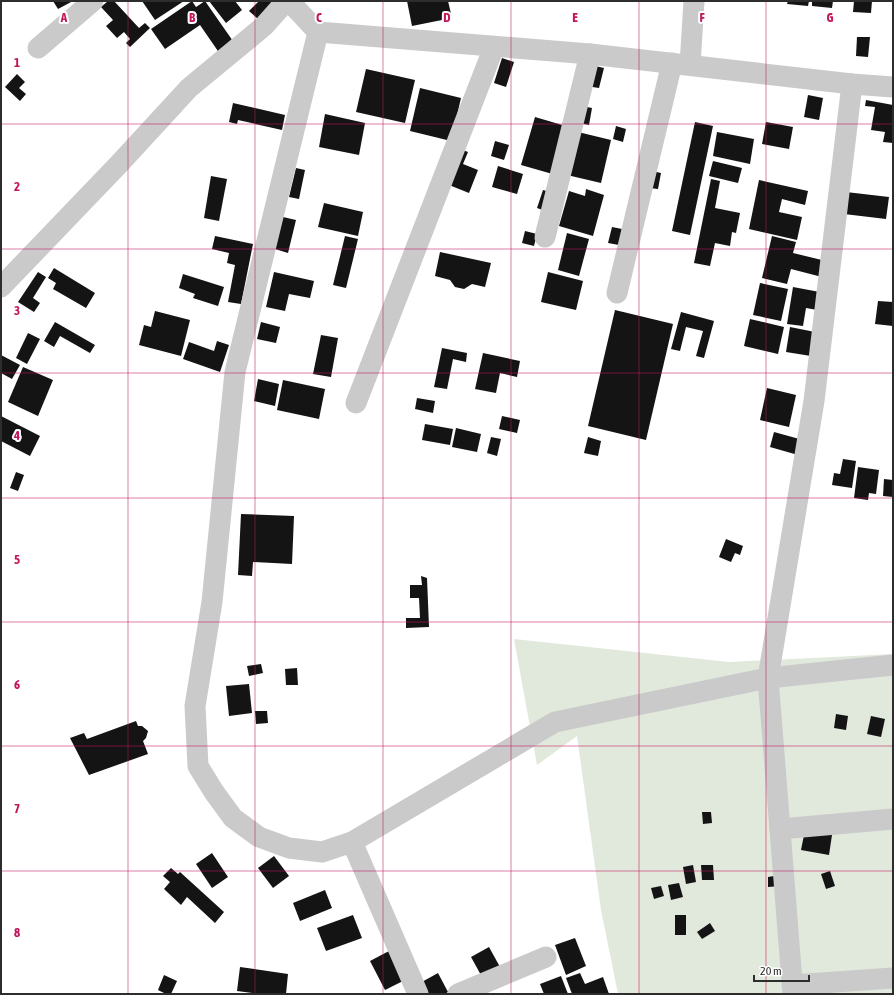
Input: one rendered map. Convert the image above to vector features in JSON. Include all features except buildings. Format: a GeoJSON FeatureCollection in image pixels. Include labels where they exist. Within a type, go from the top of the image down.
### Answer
{"type":"FeatureCollection","features":[{"type":"Feature","properties":{"kind":"street"},"geometry":{"type":"LineString","coordinates":[[38,48],[93,1]]}},
{"type":"Feature","properties":{"kind":"street"},"geometry":{"type":"LineString","coordinates":[[1,287],[120,163],[188,88],[264,26],[280,8],[283,1]]}},
{"type":"Feature","properties":{"kind":"street"},"geometry":{"type":"LineString","coordinates":[[289,1],[318,32],[590,54],[852,84],[893,87]]}},
{"type":"Feature","properties":{"kind":"street"},"geometry":{"type":"LineString","coordinates":[[617,293],[681,64],[694,1]]}},
{"type":"Feature","properties":{"kind":"street"},"geometry":{"type":"LineString","coordinates":[[318,32],[235,372],[212,602],[195,706],[198,766],[214,792],[233,818],[259,837],[289,848],[322,852],[352,842],[555,722],[768,678],[893,665]]}},
{"type":"Feature","properties":{"kind":"street"},"geometry":{"type":"LineString","coordinates":[[356,403],[494,47]]}},
{"type":"Feature","properties":{"kind":"street"},"geometry":{"type":"LineString","coordinates":[[545,237],[590,54]]}},
{"type":"Feature","properties":{"kind":"street"},"geometry":{"type":"LineString","coordinates":[[852,84],[814,401],[768,678],[793,990],[893,978]]}},
{"type":"Feature","properties":{"kind":"street"},"geometry":{"type":"LineString","coordinates":[[780,829],[893,819]]}},
{"type":"Feature","properties":{"kind":"street"},"geometry":{"type":"LineString","coordinates":[[352,842],[418,994]]}},
{"type":"Feature","properties":{"kind":"street"},"geometry":{"type":"LineString","coordinates":[[458,994],[546,957]]}},
{"type":"Feature","properties":{"kind":"shaded area"},"geometry":{"type":"Polygon","coordinates":[[[514,639],[729,662],[893,654],[893,994],[618,994],[601,910],[577,736],[537,765],[514,639]]]}}]}
